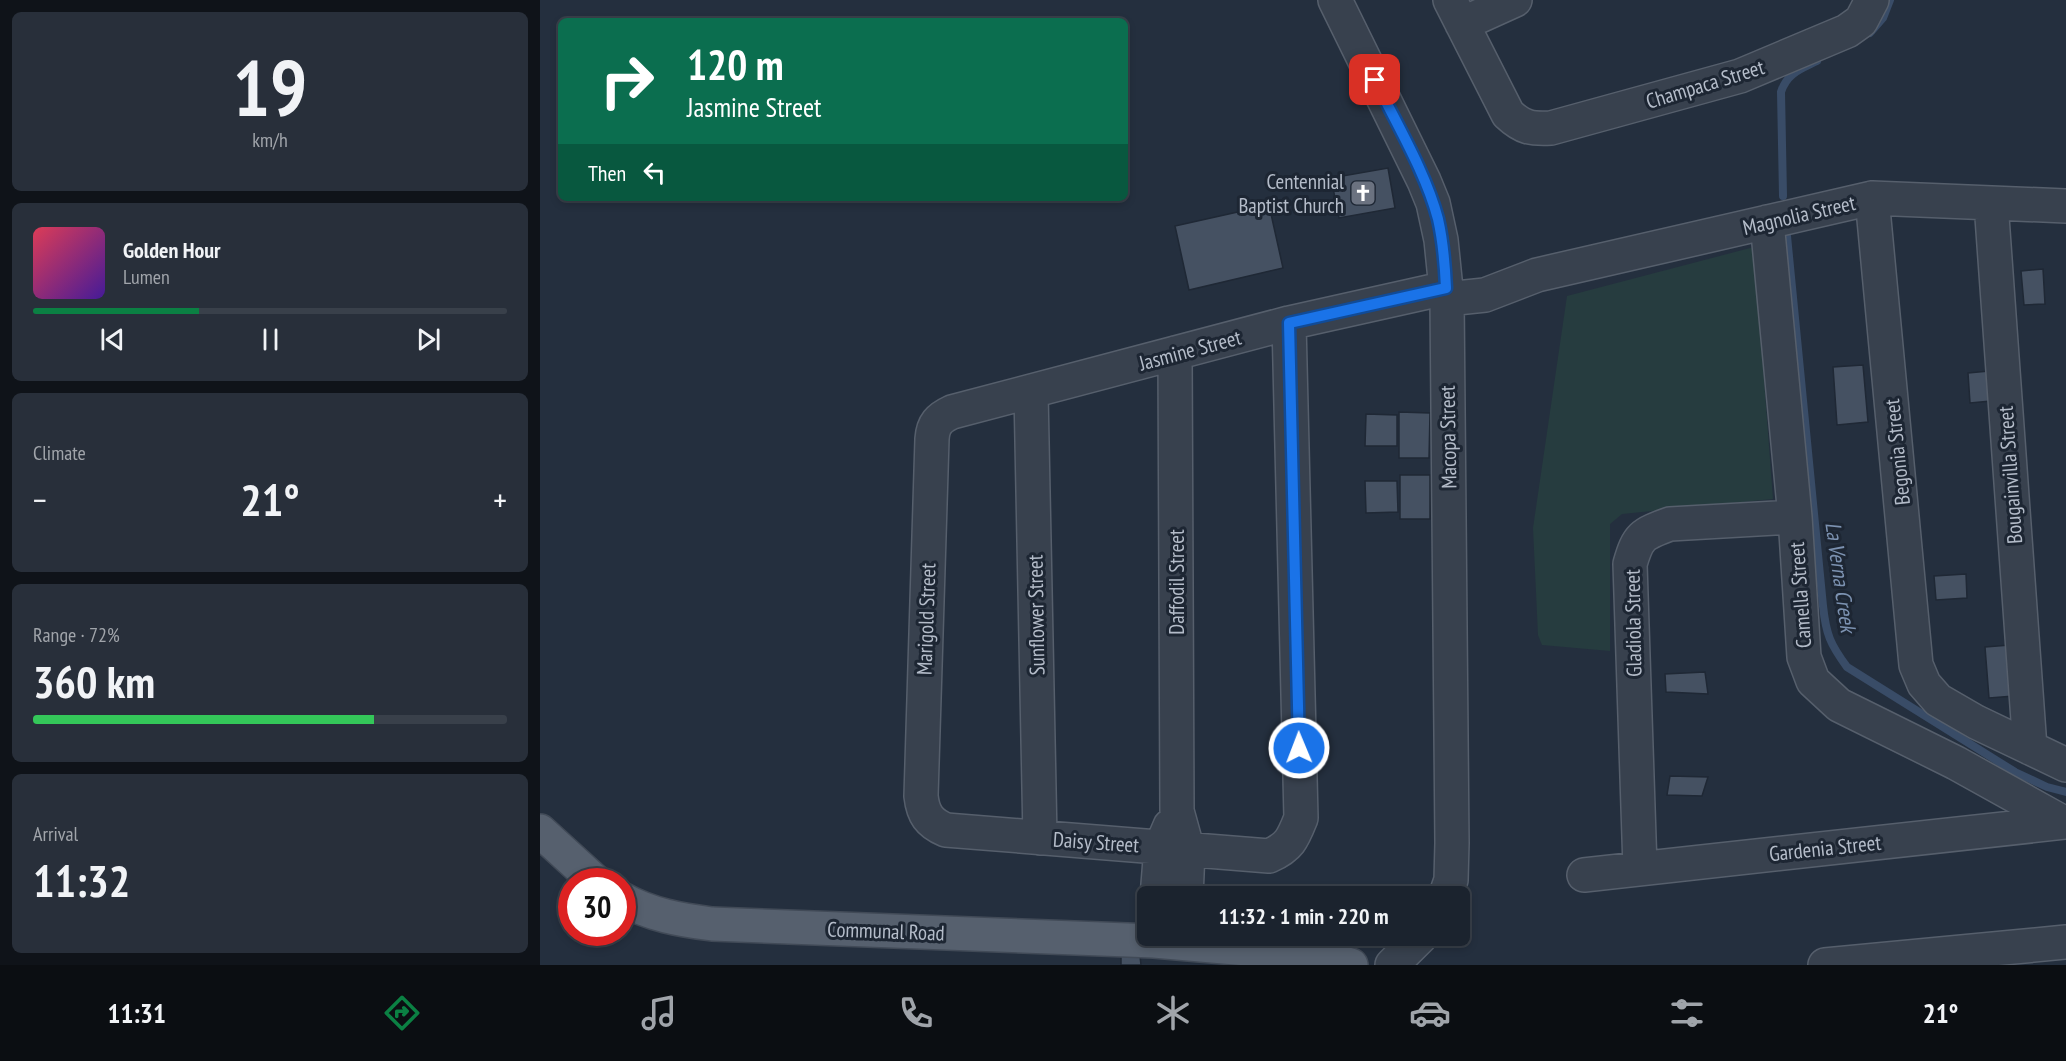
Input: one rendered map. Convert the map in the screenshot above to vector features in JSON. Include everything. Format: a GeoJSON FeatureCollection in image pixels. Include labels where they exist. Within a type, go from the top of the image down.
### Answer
{"type":"FeatureCollection","features":[{"type":"Feature","properties":{"kind":"main road"},"geometry":{"type":"LineString","coordinates":[[540,831],[581,868]]}},
{"type":"Feature","properties":{"kind":"main road","name":"Communal Road"},"geometry":{"type":"LineString","coordinates":[[636,907],[668,918],[712,924],[1137,938]]}},
{"type":"Feature","properties":{"kind":"main road","name":"Communal Road"},"geometry":{"type":"LineString","coordinates":[[1193,946],[1227,956],[1316,955],[1351,965]]}},
{"type":"Feature","properties":{"kind":"street","name":"Macopa Street"},"geometry":{"type":"LineString","coordinates":[[1335,0],[1424,181],[1438,220],[1446,288],[1452,843],[1449,886]]}},
{"type":"Feature","properties":{"kind":"street"},"geometry":{"type":"LineString","coordinates":[[1456,12],[1515,0]]}},
{"type":"Feature","properties":{"kind":"street","name":"Champaca Street"},"geometry":{"type":"LineString","coordinates":[[1456,12],[1508,114],[1520,124],[1535,129],[1551,128],[1740,76],[1847,31],[1861,21],[1872,0]]}},
{"type":"Feature","properties":{"kind":"street","name":"Magnolia Street"},"geometry":{"type":"LineString","coordinates":[[1446,288],[1483,273],[1537,275],[1872,198],[2066,206]]}},
{"type":"Feature","properties":{"kind":"street","name":"Begonia Street"},"geometry":{"type":"LineString","coordinates":[[1872,198],[1916,665],[1924,684],[1938,700],[1976,722],[2030,748]]}},
{"type":"Feature","properties":{"kind":"street","name":"Bougainvilla Street"},"geometry":{"type":"LineString","coordinates":[[1991,203],[2030,748]]}},
{"type":"Feature","properties":{"kind":"street","name":"Camella Street"},"geometry":{"type":"LineString","coordinates":[[1767,222],[1796,517],[1804,657],[1813,681],[1839,705],[1956,763],[2064,822]]}},
{"type":"Feature","properties":{"kind":"street","name":"Jasmine Street"},"geometry":{"type":"LineString","coordinates":[[937,421],[952,412],[1289,323],[1446,288]]}},
{"type":"Feature","properties":{"kind":"street","name":"Daisy Street"},"geometry":{"type":"LineString","coordinates":[[926,817],[936,826],[946,830],[1269,856],[1283,850],[1292,840],[1301,818],[1289,323]]}},
{"type":"Feature","properties":{"kind":"street","name":"Daffodil Street"},"geometry":{"type":"LineString","coordinates":[[1161,886],[1174,849],[1177,811],[1175,353]]}},
{"type":"Feature","properties":{"kind":"street","name":"Sunflower Street"},"geometry":{"type":"LineString","coordinates":[[1031,392],[1040,838]]}},
{"type":"Feature","properties":{"kind":"street","name":"Marigold Street"},"geometry":{"type":"LineString","coordinates":[[926,817],[921,796],[932,439],[937,421]]}},
{"type":"Feature","properties":{"kind":"street","name":"Gladiola Street"},"geometry":{"type":"LineString","coordinates":[[1640,868],[1630,564],[1636,542],[1652,531],[1670,524],[1796,517]]}},
{"type":"Feature","properties":{"kind":"street"},"geometry":{"type":"LineString","coordinates":[[2030,748],[2066,765]]}},
{"type":"Feature","properties":{"kind":"street","name":"Gardenia Street"},"geometry":{"type":"LineString","coordinates":[[1584,875],[2064,822]]}},
{"type":"Feature","properties":{"kind":"street","name":"Daffodil Street"},"geometry":{"type":"LineString","coordinates":[[1174,849],[1183,886]]}},
{"type":"Feature","properties":{"kind":"street"},"geometry":{"type":"LineString","coordinates":[[1392,965],[1410,946]]}},
{"type":"Feature","properties":{"kind":"street"},"geometry":{"type":"LineString","coordinates":[[1840,964],[2047,950]]}},
{"type":"Feature","properties":{"kind":"green space"},"geometry":{"type":"Polygon","coordinates":[[[1754,247],[1773,499],[1622,514],[1610,524],[1610,651],[1542,645],[1538,635],[1533,528],[1567,296],[1754,247]]]}},
{"type":"Feature","properties":{"kind":"building","name":"Centennial Baptist Church"},"geometry":{"type":"Polygon","coordinates":[[[1388,168],[1395,208],[1339,218],[1331,178],[1388,168]]]}},
{"type":"Feature","properties":{"kind":"building"},"geometry":{"type":"Polygon","coordinates":[[[1269,205],[1283,268],[1189,290],[1175,226],[1269,205]]]}},
{"type":"Feature","properties":{"kind":"building"},"geometry":{"type":"Polygon","coordinates":[[[2043,269],[2045,304],[2024,305],[2021,271],[2043,269]]]}},
{"type":"Feature","properties":{"kind":"building"},"geometry":{"type":"Polygon","coordinates":[[[1863,365],[1868,422],[1837,425],[1833,367],[1863,365]]]}},
{"type":"Feature","properties":{"kind":"building"},"geometry":{"type":"Polygon","coordinates":[[[1989,371],[1991,401],[1970,403],[1968,373],[1989,371]]]}},
{"type":"Feature","properties":{"kind":"building"},"geometry":{"type":"Polygon","coordinates":[[[1399,412],[1430,413],[1429,458],[1399,458],[1399,412]]]}},
{"type":"Feature","properties":{"kind":"building"},"geometry":{"type":"Polygon","coordinates":[[[1366,414],[1397,415],[1397,446],[1365,446],[1366,414]]]}},
{"type":"Feature","properties":{"kind":"building"},"geometry":{"type":"Polygon","coordinates":[[[1400,475],[1430,475],[1430,519],[1400,519],[1400,475]]]}},
{"type":"Feature","properties":{"kind":"building"},"geometry":{"type":"Polygon","coordinates":[[[1365,481],[1397,481],[1398,512],[1366,513],[1365,481]]]}},
{"type":"Feature","properties":{"kind":"building"},"geometry":{"type":"Polygon","coordinates":[[[1966,574],[1967,598],[1936,600],[1934,576],[1966,574]]]}},
{"type":"Feature","properties":{"kind":"building"},"geometry":{"type":"Polygon","coordinates":[[[2010,645],[2014,696],[1989,698],[1985,647],[2010,645]]]}},
{"type":"Feature","properties":{"kind":"building"},"geometry":{"type":"Polygon","coordinates":[[[1705,672],[1708,694],[1666,692],[1665,674],[1705,672]]]}},
{"type":"Feature","properties":{"kind":"building"},"geometry":{"type":"Polygon","coordinates":[[[1670,776],[1708,777],[1702,796],[1667,795],[1670,776]]]}},
{"type":"Feature","properties":{"kind":"building"},"geometry":{"type":"Polygon","coordinates":[[[1121,956],[1140,956],[1141,965],[1121,965],[1121,956]]]}},
{"type":"Feature","properties":{"kind":"waterway","name":"La Verna Creek"},"geometry":{"type":"LineString","coordinates":[[1870,33],[1883,18],[1890,0]]}},
{"type":"Feature","properties":{"kind":"waterway","name":"La Verna Creek"},"geometry":{"type":"LineString","coordinates":[[1783,196],[1781,92],[1791,76],[1817,61]]}},
{"type":"Feature","properties":{"kind":"waterway","name":"La Verna Creek"},"geometry":{"type":"LineString","coordinates":[[1787,236],[1823,606],[1827,632],[1836,652],[1847,667],[2015,772],[2047,787],[2066,792]]}},
{"type":"Feature","properties":{"kind":"place","name":"Centennial Baptist Church"},"geometry":{"type":"Point","coordinates":[1363,193]}},
{"type":"Feature","properties":{"kind":"route"},"geometry":{"type":"LineString","coordinates":[[1299,748],[1289,323],[1446,288],[1438,220],[1433,203],[1375,80]]}}]}
